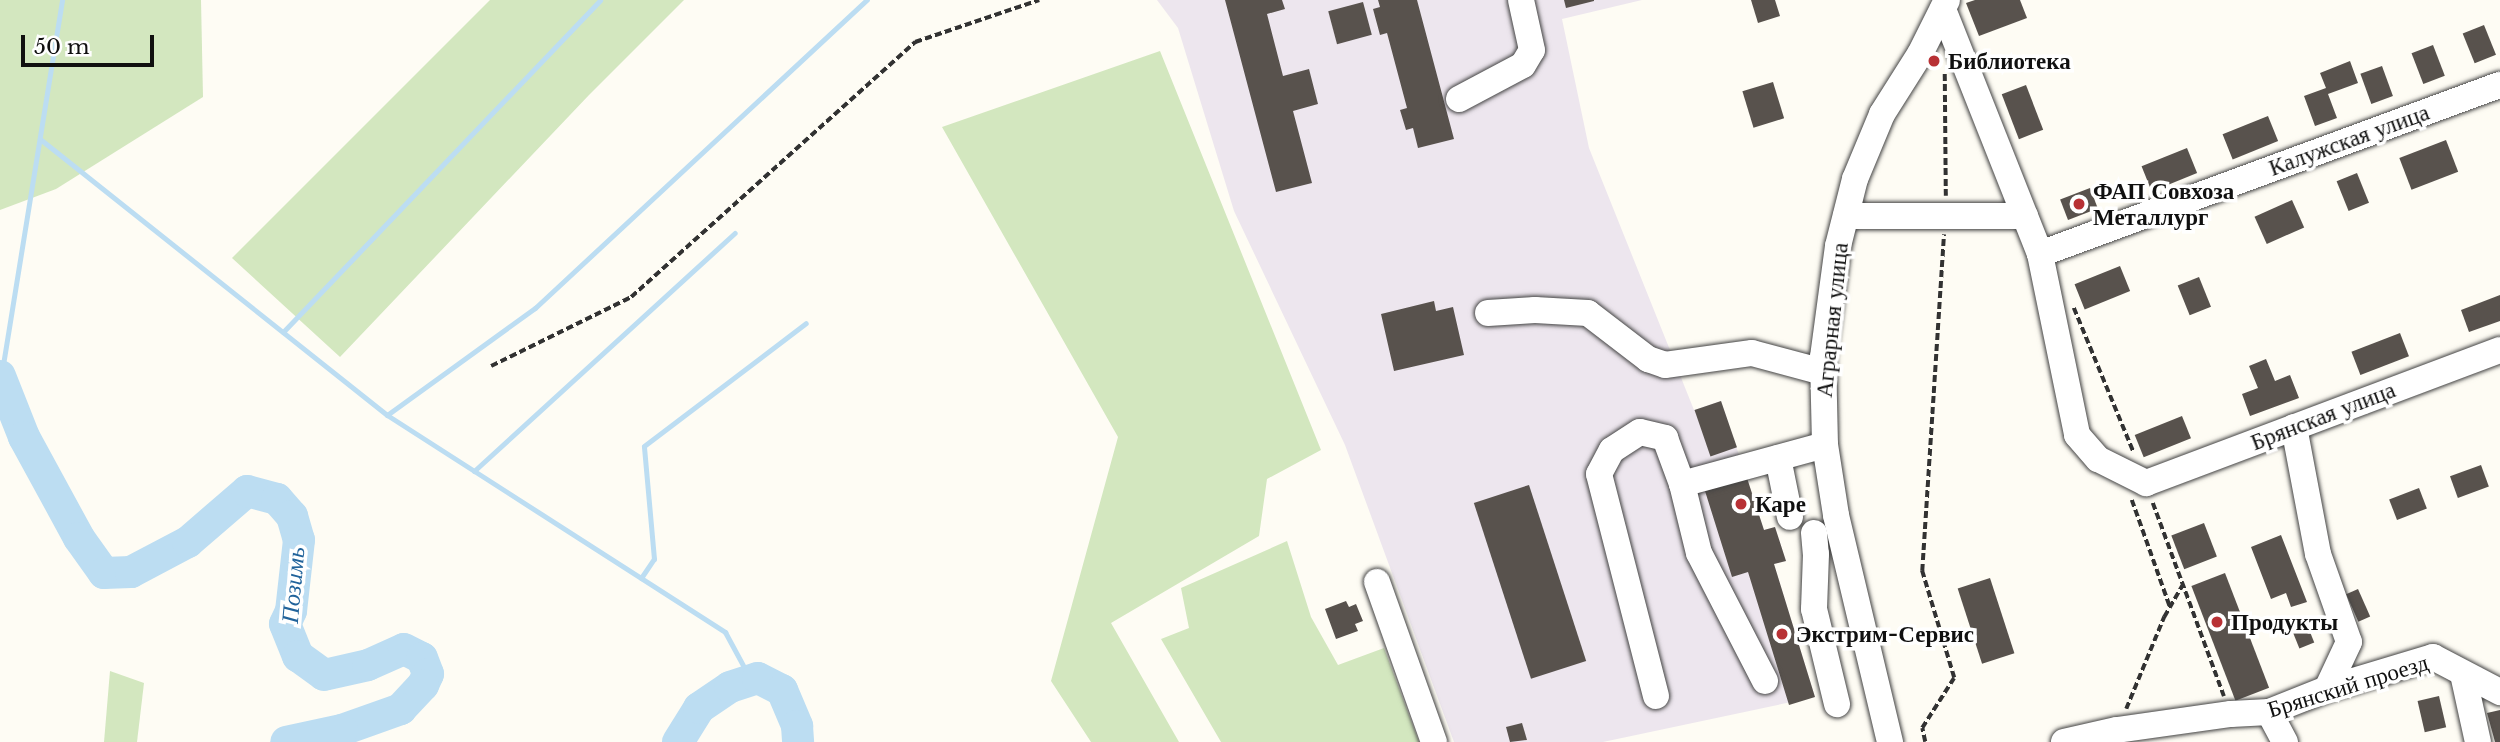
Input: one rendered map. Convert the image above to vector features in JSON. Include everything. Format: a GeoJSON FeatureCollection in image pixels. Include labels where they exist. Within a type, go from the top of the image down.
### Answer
{"type":"FeatureCollection","features":[{"type":"Feature","properties":{"kind":"street"},"geometry":{"type":"LineString","coordinates":[[1459,99],[1523,65],[1532,50],[1521,0]]}},
{"type":"Feature","properties":{"kind":"street"},"geometry":{"type":"LineString","coordinates":[[1945,4],[2040,254],[2077,435],[2083,446],[2098,459],[2135,477]]}},
{"type":"Feature","properties":{"kind":"street","name":"Аграрная улица"},"geometry":{"type":"LineString","coordinates":[[1890,742],[1809,529],[1825,444],[1823,372],[1829,302],[1846,216],[1869,139],[1945,4]]}},
{"type":"Feature","properties":{"kind":"street","name":"Калужская улица"},"geometry":{"type":"LineString","coordinates":[[2040,254],[2500,85]]}},
{"type":"Feature","properties":{"kind":"street"},"geometry":{"type":"LineString","coordinates":[[1846,216],[2025,216]]}},
{"type":"Feature","properties":{"kind":"street"},"geometry":{"type":"LineString","coordinates":[[1488,313],[1535,310],[1588,313],[1648,359],[1665,365],[1752,353],[1823,372]]}},
{"type":"Feature","properties":{"kind":"street","name":"Брянская улица"},"geometry":{"type":"LineString","coordinates":[[2135,477],[2294,427],[2500,350]]}},
{"type":"Feature","properties":{"kind":"street"},"geometry":{"type":"LineString","coordinates":[[2294,427],[2318,554],[2349,642],[2327,689]]}},
{"type":"Feature","properties":{"kind":"street"},"geometry":{"type":"LineString","coordinates":[[1656,696],[1599,474],[1612,450],[1640,432],[1665,438],[1682,484],[1699,552],[1765,681]]}},
{"type":"Feature","properties":{"kind":"street"},"geometry":{"type":"LineString","coordinates":[[1682,484],[1825,444]]}},
{"type":"Feature","properties":{"kind":"street"},"geometry":{"type":"LineString","coordinates":[[1778,458],[1809,529],[1816,554],[1814,609],[1837,704]]}},
{"type":"Feature","properties":{"kind":"street"},"geometry":{"type":"LineString","coordinates":[[1377,582],[1434,742]]}},
{"type":"Feature","properties":{"kind":"street","name":"Брянский проезд"},"geometry":{"type":"LineString","coordinates":[[2064,742],[2117,730],[2231,714],[2269,712],[2327,689],[2433,657],[2500,692]]}},
{"type":"Feature","properties":{"kind":"street"},"geometry":{"type":"LineString","coordinates":[[2463,674],[2478,742]]}},
{"type":"Feature","properties":{"kind":"street"},"geometry":{"type":"LineString","coordinates":[[2269,712],[2285,742]]}},
{"type":"Feature","properties":{"kind":"path"},"geometry":{"type":"LineString","coordinates":[[491,366],[631,297],[915,42],[1039,0]]}},
{"type":"Feature","properties":{"kind":"path"},"geometry":{"type":"LineString","coordinates":[[1925,742],[1922,727],[1954,678],[1922,571],[1945,216],[1945,62]]}},
{"type":"Feature","properties":{"kind":"path"},"geometry":{"type":"LineString","coordinates":[[2072,302],[2135,477],[2182,586],[2231,714]]}},
{"type":"Feature","properties":{"kind":"path"},"geometry":{"type":"LineString","coordinates":[[2135,477],[2141,532],[2170,607]]}},
{"type":"Feature","properties":{"kind":"path"},"geometry":{"type":"LineString","coordinates":[[2117,730],[2170,607],[2182,586]]}},
{"type":"Feature","properties":{"kind":"shaded area"},"geometry":{"type":"Polygon","coordinates":[[[1157,0],[1642,0],[1562,19],[1589,148],[1694,410],[1721,401],[1764,530],[1775,527],[1786,561],[1774,564],[1815,697],[1603,742],[1454,742],[1345,445],[1234,211],[1178,28],[1157,0]]]}},
{"type":"Feature","properties":{"kind":"green space"},"geometry":{"type":"Polygon","coordinates":[[[0,0],[201,0],[203,97],[56,189],[0,210],[0,0]]]}},
{"type":"Feature","properties":{"kind":"green space"},"geometry":{"type":"Polygon","coordinates":[[[490,0],[684,0],[589,95],[340,357],[232,258],[490,0]]]}},
{"type":"Feature","properties":{"kind":"green space"},"geometry":{"type":"Polygon","coordinates":[[[1160,51],[1321,450],[1267,479],[1259,536],[1111,623],[1179,742],[1091,742],[1051,681],[1118,437],[942,127],[1160,51]]]}},
{"type":"Feature","properties":{"kind":"green space"},"geometry":{"type":"Polygon","coordinates":[[[1287,541],[1311,617],[1338,665],[1384,648],[1419,742],[1221,742],[1161,639],[1189,628],[1181,588],[1287,541]]]}},
{"type":"Feature","properties":{"kind":"green space"},"geometry":{"type":"Polygon","coordinates":[[[110,671],[144,683],[137,742],[104,742],[110,671]]]}},
{"type":"Feature","properties":{"kind":"building"},"geometry":{"type":"Polygon","coordinates":[[[1225,0],[1282,0],[1285,9],[1267,14],[1283,76],[1309,69],[1318,104],[1293,111],[1312,183],[1276,192],[1225,0]]]}},
{"type":"Feature","properties":{"kind":"building"},"geometry":{"type":"Polygon","coordinates":[[[1378,0],[1417,0],[1454,139],[1418,148],[1413,128],[1406,130],[1400,110],[1407,108],[1387,33],[1380,35],[1373,9],[1380,7],[1378,0]]]}},
{"type":"Feature","properties":{"kind":"building"},"geometry":{"type":"Polygon","coordinates":[[[1564,0],[1594,0],[1594,1],[1566,8],[1564,0]]]}},
{"type":"Feature","properties":{"kind":"building"},"geometry":{"type":"Polygon","coordinates":[[[1751,0],[1775,0],[1780,16],[1758,23],[1751,0]]]}},
{"type":"Feature","properties":{"kind":"building"},"geometry":{"type":"Polygon","coordinates":[[[1975,0],[2020,0],[2027,18],[1979,36],[1966,3],[1975,0]]]}},
{"type":"Feature","properties":{"kind":"building"},"geometry":{"type":"Polygon","coordinates":[[[1363,2],[1372,35],[1337,44],[1328,11],[1363,2]]]}},
{"type":"Feature","properties":{"kind":"building"},"geometry":{"type":"Polygon","coordinates":[[[2484,25],[2496,55],[2475,63],[2463,34],[2484,25]]]}},
{"type":"Feature","properties":{"kind":"building"},"geometry":{"type":"Polygon","coordinates":[[[2433,45],[2445,76],[2423,84],[2412,53],[2433,45]]]}},
{"type":"Feature","properties":{"kind":"building"},"geometry":{"type":"Polygon","coordinates":[[[2350,61],[2358,83],[2328,94],[2337,118],[2315,126],[2304,96],[2326,88],[2320,73],[2350,61]]]}},
{"type":"Feature","properties":{"kind":"building"},"geometry":{"type":"Polygon","coordinates":[[[2382,66],[2393,96],[2371,104],[2360,74],[2382,66]]]}},
{"type":"Feature","properties":{"kind":"building"},"geometry":{"type":"Polygon","coordinates":[[[1773,82],[1784,118],[1754,128],[1742,91],[1773,82]]]}},
{"type":"Feature","properties":{"kind":"building"},"geometry":{"type":"Polygon","coordinates":[[[2026,85],[2043,130],[2019,139],[2002,94],[2026,85]]]}},
{"type":"Feature","properties":{"kind":"building"},"geometry":{"type":"Polygon","coordinates":[[[2268,116],[2278,141],[2233,159],[2223,134],[2268,116]]]}},
{"type":"Feature","properties":{"kind":"building"},"geometry":{"type":"Polygon","coordinates":[[[2446,140],[2458,172],[2412,190],[2399,158],[2446,140]]]}},
{"type":"Feature","properties":{"kind":"building"},"geometry":{"type":"Polygon","coordinates":[[[2187,148],[2197,173],[2152,191],[2142,166],[2187,148]]]}},
{"type":"Feature","properties":{"kind":"building"},"geometry":{"type":"Polygon","coordinates":[[[2357,173],[2369,203],[2349,211],[2337,181],[2357,173]]]}},
{"type":"Feature","properties":{"kind":"building","name":"ФАП Совхоза Металлург"},"geometry":{"type":"Polygon","coordinates":[[[2090,188],[2098,209],[2068,220],[2060,199],[2090,188]]]}},
{"type":"Feature","properties":{"kind":"building"},"geometry":{"type":"Polygon","coordinates":[[[2292,200],[2304,227],[2267,244],[2255,217],[2292,200]]]}},
{"type":"Feature","properties":{"kind":"building"},"geometry":{"type":"Polygon","coordinates":[[[2120,266],[2130,291],[2085,309],[2075,284],[2120,266]]]}},
{"type":"Feature","properties":{"kind":"building"},"geometry":{"type":"Polygon","coordinates":[[[2199,277],[2211,307],[2190,315],[2178,286],[2199,277]]]}},
{"type":"Feature","properties":{"kind":"building"},"geometry":{"type":"Polygon","coordinates":[[[2500,295],[2500,321],[2469,332],[2461,310],[2500,295]]]}},
{"type":"Feature","properties":{"kind":"building"},"geometry":{"type":"Polygon","coordinates":[[[1434,301],[1436,311],[1453,307],[1464,355],[1394,371],[1381,314],[1434,301]]]}},
{"type":"Feature","properties":{"kind":"building"},"geometry":{"type":"Polygon","coordinates":[[[2400,333],[2409,356],[2360,375],[2351,352],[2400,333]]]}},
{"type":"Feature","properties":{"kind":"building"},"geometry":{"type":"Polygon","coordinates":[[[2266,359],[2275,381],[2290,375],[2299,398],[2250,416],[2242,394],[2258,388],[2249,366],[2266,359]]]}},
{"type":"Feature","properties":{"kind":"building"},"geometry":{"type":"Polygon","coordinates":[[[1721,401],[1737,447],[1710,456],[1695,410],[1721,401]]]}},
{"type":"Feature","properties":{"kind":"building"},"geometry":{"type":"Polygon","coordinates":[[[2182,416],[2191,438],[2144,457],[2135,435],[2182,416]]]}},
{"type":"Feature","properties":{"kind":"building"},"geometry":{"type":"Polygon","coordinates":[[[2481,465],[2489,487],[2458,498],[2450,476],[2481,465]]]}},
{"type":"Feature","properties":{"kind":"building"},"geometry":{"type":"Polygon","coordinates":[[[1747,478],[1764,530],[1775,527],[1786,561],[1774,564],[1815,697],[1789,705],[1748,572],[1732,577],[1705,491],[1747,478]]]}},
{"type":"Feature","properties":{"kind":"building"},"geometry":{"type":"Polygon","coordinates":[[[1529,485],[1586,661],[1531,679],[1474,503],[1529,485]]]}},
{"type":"Feature","properties":{"kind":"building"},"geometry":{"type":"Polygon","coordinates":[[[2419,488],[2427,509],[2397,520],[2389,499],[2419,488]]]}},
{"type":"Feature","properties":{"kind":"building"},"geometry":{"type":"Polygon","coordinates":[[[2204,523],[2217,557],[2184,569],[2171,536],[2204,523]]]}},
{"type":"Feature","properties":{"kind":"building"},"geometry":{"type":"Polygon","coordinates":[[[2281,535],[2307,602],[2291,607],[2286,593],[2271,599],[2251,547],[2281,535]]]}},
{"type":"Feature","properties":{"kind":"building"},"geometry":{"type":"Polygon","coordinates":[[[2225,573],[2269,688],[2235,701],[2191,586],[2225,573]]]}},
{"type":"Feature","properties":{"kind":"building"},"geometry":{"type":"Polygon","coordinates":[[[1990,578],[2014,653],[1982,664],[1958,589],[1990,578]]]}},
{"type":"Feature","properties":{"kind":"building"},"geometry":{"type":"Polygon","coordinates":[[[2358,589],[2370,616],[2358,622],[2346,594],[2358,589]]]}},
{"type":"Feature","properties":{"kind":"building"},"geometry":{"type":"Polygon","coordinates":[[[1346,601],[1349,607],[1356,604],[1363,621],[1355,624],[1358,631],[1336,639],[1325,609],[1346,601]]]}},
{"type":"Feature","properties":{"kind":"building"},"geometry":{"type":"Polygon","coordinates":[[[2306,622],[2314,642],[2299,648],[2291,628],[2306,622]]]}},
{"type":"Feature","properties":{"kind":"building"},"geometry":{"type":"Polygon","coordinates":[[[2439,696],[2446,727],[2425,732],[2418,701],[2439,696]]]}},
{"type":"Feature","properties":{"kind":"building"},"geometry":{"type":"Polygon","coordinates":[[[2500,710],[2500,742],[2495,742],[2487,713],[2500,710]]]}},
{"type":"Feature","properties":{"kind":"building"},"geometry":{"type":"Polygon","coordinates":[[[1522,723],[1527,740],[1510,742],[1506,727],[1522,723]]]}},
{"type":"Feature","properties":{"kind":"waterway"},"geometry":{"type":"LineString","coordinates":[[1,377],[62,0]]}},
{"type":"Feature","properties":{"kind":"waterway"},"geometry":{"type":"LineString","coordinates":[[283,332],[600,0]]}},
{"type":"Feature","properties":{"kind":"waterway"},"geometry":{"type":"LineString","coordinates":[[40,139],[387,415],[535,308],[867,0]]}},
{"type":"Feature","properties":{"kind":"waterway"},"geometry":{"type":"LineString","coordinates":[[474,471],[735,233]]}},
{"type":"Feature","properties":{"kind":"waterway"},"geometry":{"type":"LineString","coordinates":[[641,578],[654,559],[644,446],[806,323]]}},
{"type":"Feature","properties":{"kind":"waterway","name":"Позимь"},"geometry":{"type":"LineString","coordinates":[[0,376],[24,437],[79,538],[104,573],[131,572],[188,542],[247,491],[277,499],[292,516],[299,540],[291,611],[285,624],[298,656],[324,675],[368,665],[404,649],[422,658],[428,674],[423,685],[401,709],[342,730],[286,742]]}},
{"type":"Feature","properties":{"kind":"waterway"},"geometry":{"type":"LineString","coordinates":[[387,415],[725,632],[751,680]]}},
{"type":"Feature","properties":{"kind":"waterway","name":"Позимь"},"geometry":{"type":"LineString","coordinates":[[678,742],[699,708],[730,687],[758,678],[782,690],[797,726],[798,742]]}},
{"type":"Feature","properties":{"kind":"place","name":"Библиотека"},"geometry":{"type":"Point","coordinates":[1934,61]}},
{"type":"Feature","properties":{"kind":"place","name":"ФАП Совхоза Металлург"},"geometry":{"type":"Point","coordinates":[2079,204]}},
{"type":"Feature","properties":{"kind":"place","name":"Каре"},"geometry":{"type":"Point","coordinates":[1741,504]}},
{"type":"Feature","properties":{"kind":"place","name":"Продукты"},"geometry":{"type":"Point","coordinates":[2217,622]}},
{"type":"Feature","properties":{"kind":"place","name":"Экстрим-Сервис"},"geometry":{"type":"Point","coordinates":[1782,634]}}]}
